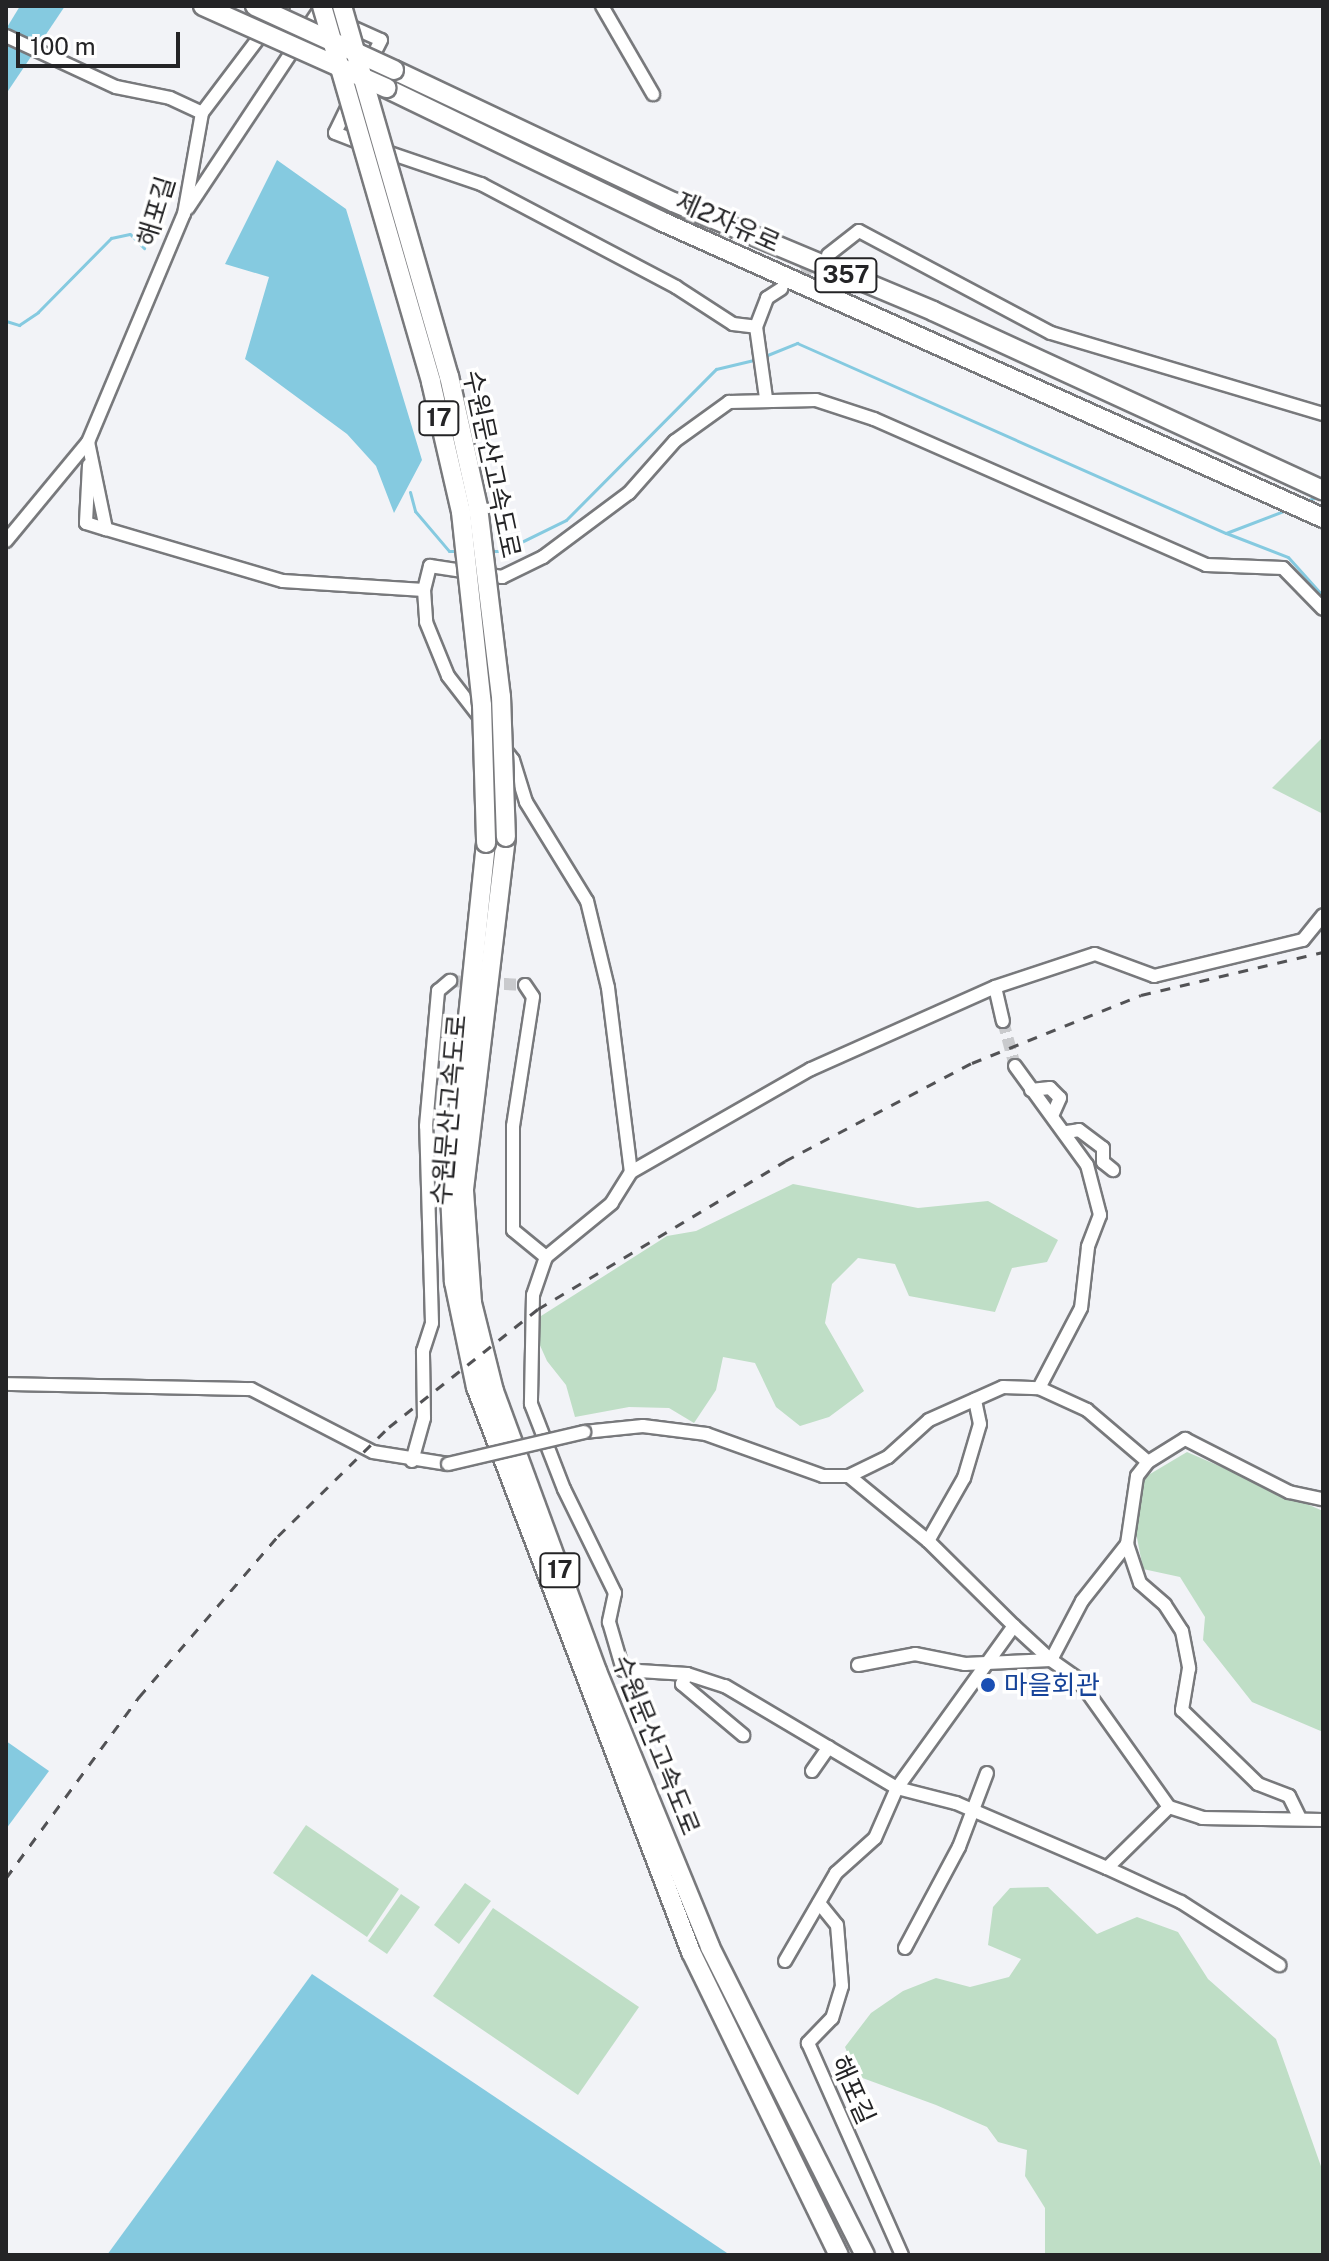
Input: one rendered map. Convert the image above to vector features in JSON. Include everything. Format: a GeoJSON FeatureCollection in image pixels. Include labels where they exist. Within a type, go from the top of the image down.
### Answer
{"type":"FeatureCollection","features":[{"type":"Feature","properties":{"kind":"highway","name":"제2자유로"},"geometry":{"type":"LineString","coordinates":[[203,6],[386,88],[661,221],[1323,518]]}},
{"type":"Feature","properties":{"kind":"highway","name":"제2자유로"},"geometry":{"type":"LineString","coordinates":[[255,6],[673,202],[933,311],[1323,490]]}},
{"type":"Feature","properties":{"kind":"highway","name":"수원문산고속도로"},"geometry":{"type":"LineString","coordinates":[[342,6],[449,376],[478,507],[501,696],[506,837],[464,1191],[472,1303],[494,1391],[592,1657],[710,1947],[865,2255]]}},
{"type":"Feature","properties":{"kind":"highway","name":"수원문산고속도로"},"geometry":{"type":"LineString","coordinates":[[320,8],[431,382],[461,512],[481,691],[486,843],[450,1192],[454,1282],[476,1387],[691,1952],[839,2255]]}},
{"type":"Feature","properties":{"kind":"street","name":"해포길"},"geometry":{"type":"LineString","coordinates":[[88,442],[184,214],[202,113],[283,6]]}},
{"type":"Feature","properties":{"kind":"street"},"geometry":{"type":"LineString","coordinates":[[602,6],[653,94]]}},
{"type":"Feature","properties":{"kind":"street"},"geometry":{"type":"LineString","coordinates":[[184,214],[320,8],[381,40],[335,133],[481,184],[676,287],[733,324],[756,327]]}},
{"type":"Feature","properties":{"kind":"street"},"geometry":{"type":"LineString","coordinates":[[6,36],[47,58],[202,113]]}},
{"type":"Feature","properties":{"kind":"street"},"geometry":{"type":"LineString","coordinates":[[828,255],[859,231],[1051,333],[1323,414]]}},
{"type":"Feature","properties":{"kind":"street"},"geometry":{"type":"LineString","coordinates":[[766,398],[755,346],[756,327],[767,298],[781,289]]}},
{"type":"Feature","properties":{"kind":"street"},"geometry":{"type":"LineString","coordinates":[[631,1172],[608,988],[587,901],[526,802],[513,760],[448,676],[426,622],[424,590],[430,566],[502,577],[543,557],[629,493],[700,420],[729,402],[766,398],[816,400],[874,419],[1206,565],[1283,568],[1323,609]]}},
{"type":"Feature","properties":{"kind":"street"},"geometry":{"type":"LineString","coordinates":[[88,442],[106,529]]}},
{"type":"Feature","properties":{"kind":"street"},"geometry":{"type":"LineString","coordinates":[[88,442],[86,523],[283,581],[424,590]]}},
{"type":"Feature","properties":{"kind":"street"},"geometry":{"type":"LineString","coordinates":[[6,541],[88,442]]}},
{"type":"Feature","properties":{"kind":"street"},"geometry":{"type":"LineString","coordinates":[[1279,1965],[1181,1902],[974,1812],[897,1788],[762,1702],[687,1674],[623,1670],[609,1622],[615,1593],[564,1489],[531,1404],[533,1295],[546,1257],[612,1203],[631,1172],[811,1069],[995,987],[1095,954],[1154,976],[1303,940],[1323,915]]}},
{"type":"Feature","properties":{"kind":"street"},"geometry":{"type":"LineString","coordinates":[[412,1461],[424,1418],[423,1351],[432,1323],[426,1126],[438,991],[450,981]]}},
{"type":"Feature","properties":{"kind":"street"},"geometry":{"type":"LineString","coordinates":[[525,985],[533,997],[513,1126],[513,1230],[546,1257]]}},
{"type":"Feature","properties":{"kind":"street"},"geometry":{"type":"LineString","coordinates":[[995,987],[1003,1021]]}},
{"type":"Feature","properties":{"kind":"street"},"geometry":{"type":"LineString","coordinates":[[1015,1066],[1067,1132],[1087,1165],[1100,1215],[1088,1247],[1081,1308],[1039,1388]]}},
{"type":"Feature","properties":{"kind":"street"},"geometry":{"type":"LineString","coordinates":[[1067,1132],[1079,1130],[1103,1148],[1103,1162],[1113,1170]]}},
{"type":"Feature","properties":{"kind":"street"},"geometry":{"type":"LineString","coordinates":[[6,1384],[251,1389],[373,1452],[412,1461],[448,1464],[584,1432],[643,1426],[706,1434],[823,1476],[849,1476],[888,1457],[929,1420],[1003,1387],[1039,1388],[1087,1410],[1148,1462]]}},
{"type":"Feature","properties":{"kind":"street"},"geometry":{"type":"LineString","coordinates":[[928,1541],[964,1478],[980,1424],[975,1400]]}},
{"type":"Feature","properties":{"kind":"street"},"geometry":{"type":"LineString","coordinates":[[1300,1819],[1289,1796],[1258,1784],[1182,1710],[1189,1668],[1182,1631],[1165,1605],[1140,1583],[1127,1544],[1137,1476],[1148,1462],[1185,1439],[1289,1492],[1323,1499]]}},
{"type":"Feature","properties":{"kind":"street"},"geometry":{"type":"LineString","coordinates":[[849,1476],[928,1541],[1014,1626],[1051,1660],[1078,1679],[1169,1807],[1202,1818],[1323,1820]]}},
{"type":"Feature","properties":{"kind":"street"},"geometry":{"type":"LineString","coordinates":[[1051,1660],[1082,1601],[1127,1544]]}},
{"type":"Feature","properties":{"kind":"street"},"geometry":{"type":"LineString","coordinates":[[785,1961],[836,1873],[875,1838],[897,1788],[1014,1626]]}},
{"type":"Feature","properties":{"kind":"street"},"geometry":{"type":"LineString","coordinates":[[858,1665],[915,1654],[988,1662],[1051,1660]]}},
{"type":"Feature","properties":{"kind":"street"},"geometry":{"type":"LineString","coordinates":[[687,1674],[682,1684],[743,1735]]}},
{"type":"Feature","properties":{"kind":"street"},"geometry":{"type":"LineString","coordinates":[[812,1771],[829,1747]]}},
{"type":"Feature","properties":{"kind":"street"},"geometry":{"type":"LineString","coordinates":[[905,1948],[974,1812],[987,1773]]}},
{"type":"Feature","properties":{"kind":"street"},"geometry":{"type":"LineString","coordinates":[[1107,1868],[1169,1807]]}},
{"type":"Feature","properties":{"kind":"street","name":"해포길"},"geometry":{"type":"LineString","coordinates":[[819,1903],[837,1925],[842,1986],[832,2018],[808,2043],[902,2255]]}},
{"type":"Feature","properties":{"kind":"green space"},"geometry":{"type":"Polygon","coordinates":[[[1323,737],[1323,814],[1272,788],[1323,737]]]}},
{"type":"Feature","properties":{"kind":"green space"},"geometry":{"type":"Polygon","coordinates":[[[793,1184],[918,1208],[988,1201],[1058,1240],[1047,1262],[1012,1268],[995,1312],[909,1296],[895,1264],[858,1258],[832,1284],[825,1323],[864,1391],[829,1417],[800,1426],[776,1407],[755,1363],[723,1357],[716,1390],[694,1423],[669,1408],[629,1407],[575,1417],[566,1385],[547,1361],[530,1323],[667,1236],[696,1231],[793,1184]]]}},
{"type":"Feature","properties":{"kind":"green space"},"geometry":{"type":"Polygon","coordinates":[[[1187,1452],[1323,1511],[1323,1732],[1252,1702],[1203,1640],[1205,1617],[1180,1577],[1143,1569],[1133,1517],[1145,1477],[1187,1452]]]}},
{"type":"Feature","properties":{"kind":"green space"},"geometry":{"type":"Polygon","coordinates":[[[306,1825],[399,1889],[367,1937],[273,1873],[306,1825]]]}},
{"type":"Feature","properties":{"kind":"green space"},"geometry":{"type":"Polygon","coordinates":[[[465,1883],[491,1901],[459,1944],[434,1925],[465,1883]]]}},
{"type":"Feature","properties":{"kind":"green space"},"geometry":{"type":"Polygon","coordinates":[[[1048,1887],[1097,1934],[1137,1917],[1178,1932],[1208,1979],[1276,2039],[1323,2172],[1323,2255],[1045,2255],[1045,2208],[1025,2176],[1027,2150],[998,2142],[987,2127],[857,2076],[845,2047],[871,2013],[903,1991],[936,1978],[970,1987],[1009,1977],[1021,1959],[988,1945],[993,1907],[1010,1888],[1048,1887]]]}},
{"type":"Feature","properties":{"kind":"green space"},"geometry":{"type":"Polygon","coordinates":[[[401,1894],[420,1907],[387,1954],[368,1941],[401,1894]]]}},
{"type":"Feature","properties":{"kind":"green space"},"geometry":{"type":"Polygon","coordinates":[[[493,1908],[639,2007],[578,2095],[433,1996],[493,1908]]]}},
{"type":"Feature","properties":{"kind":"water"},"geometry":{"type":"Polygon","coordinates":[[[20,6],[65,6],[6,94],[6,29],[20,6]]]}},
{"type":"Feature","properties":{"kind":"water"},"geometry":{"type":"Polygon","coordinates":[[[277,160],[346,209],[422,460],[394,513],[376,466],[347,434],[245,359],[269,277],[225,264],[277,160]]]}},
{"type":"Feature","properties":{"kind":"water"},"geometry":{"type":"Polygon","coordinates":[[[6,1741],[49,1771],[6,1829],[6,1741]]]}},
{"type":"Feature","properties":{"kind":"water"},"geometry":{"type":"Polygon","coordinates":[[[312,1974],[730,2255],[107,2255],[312,1974]]]}},
{"type":"Feature","properties":{"kind":"waterway"},"geometry":{"type":"LineString","coordinates":[[6,321],[19,325],[38,312],[111,238],[130,234],[144,248]]}},
{"type":"Feature","properties":{"kind":"waterway"},"geometry":{"type":"LineString","coordinates":[[765,356],[797,343],[1226,533],[1286,510]]}},
{"type":"Feature","properties":{"kind":"waterway"},"geometry":{"type":"LineString","coordinates":[[489,551],[503,551],[566,520],[716,369],[758,359]]}},
{"type":"Feature","properties":{"kind":"waterway"},"geometry":{"type":"LineString","coordinates":[[410,492],[415,511],[449,551],[458,551]]}},
{"type":"Feature","properties":{"kind":"waterway"},"geometry":{"type":"LineString","coordinates":[[1304,502],[1319,496]]}},
{"type":"Feature","properties":{"kind":"waterway"},"geometry":{"type":"LineString","coordinates":[[1226,533],[1288,557],[1323,596]]}},
{"type":"Feature","properties":{"kind":"tunnel"},"geometry":{"type":"LineString","coordinates":[[788,283],[822,259]]}},
{"type":"Feature","properties":{"kind":"tunnel"},"geometry":{"type":"LineString","coordinates":[[450,981],[525,985]]}},
{"type":"Feature","properties":{"kind":"tunnel"},"geometry":{"type":"LineString","coordinates":[[1003,1021],[1015,1066]]}},
{"type":"Feature","properties":{"kind":"railway"},"geometry":{"type":"LineString","coordinates":[[6,1878],[139,1697],[278,1536],[389,1427],[538,1309],[785,1161],[972,1063],[1141,995],[1323,952]]}},
{"type":"Feature","properties":{"kind":"place","name":"마을회관"},"geometry":{"type":"Point","coordinates":[988,1685]}}]}
